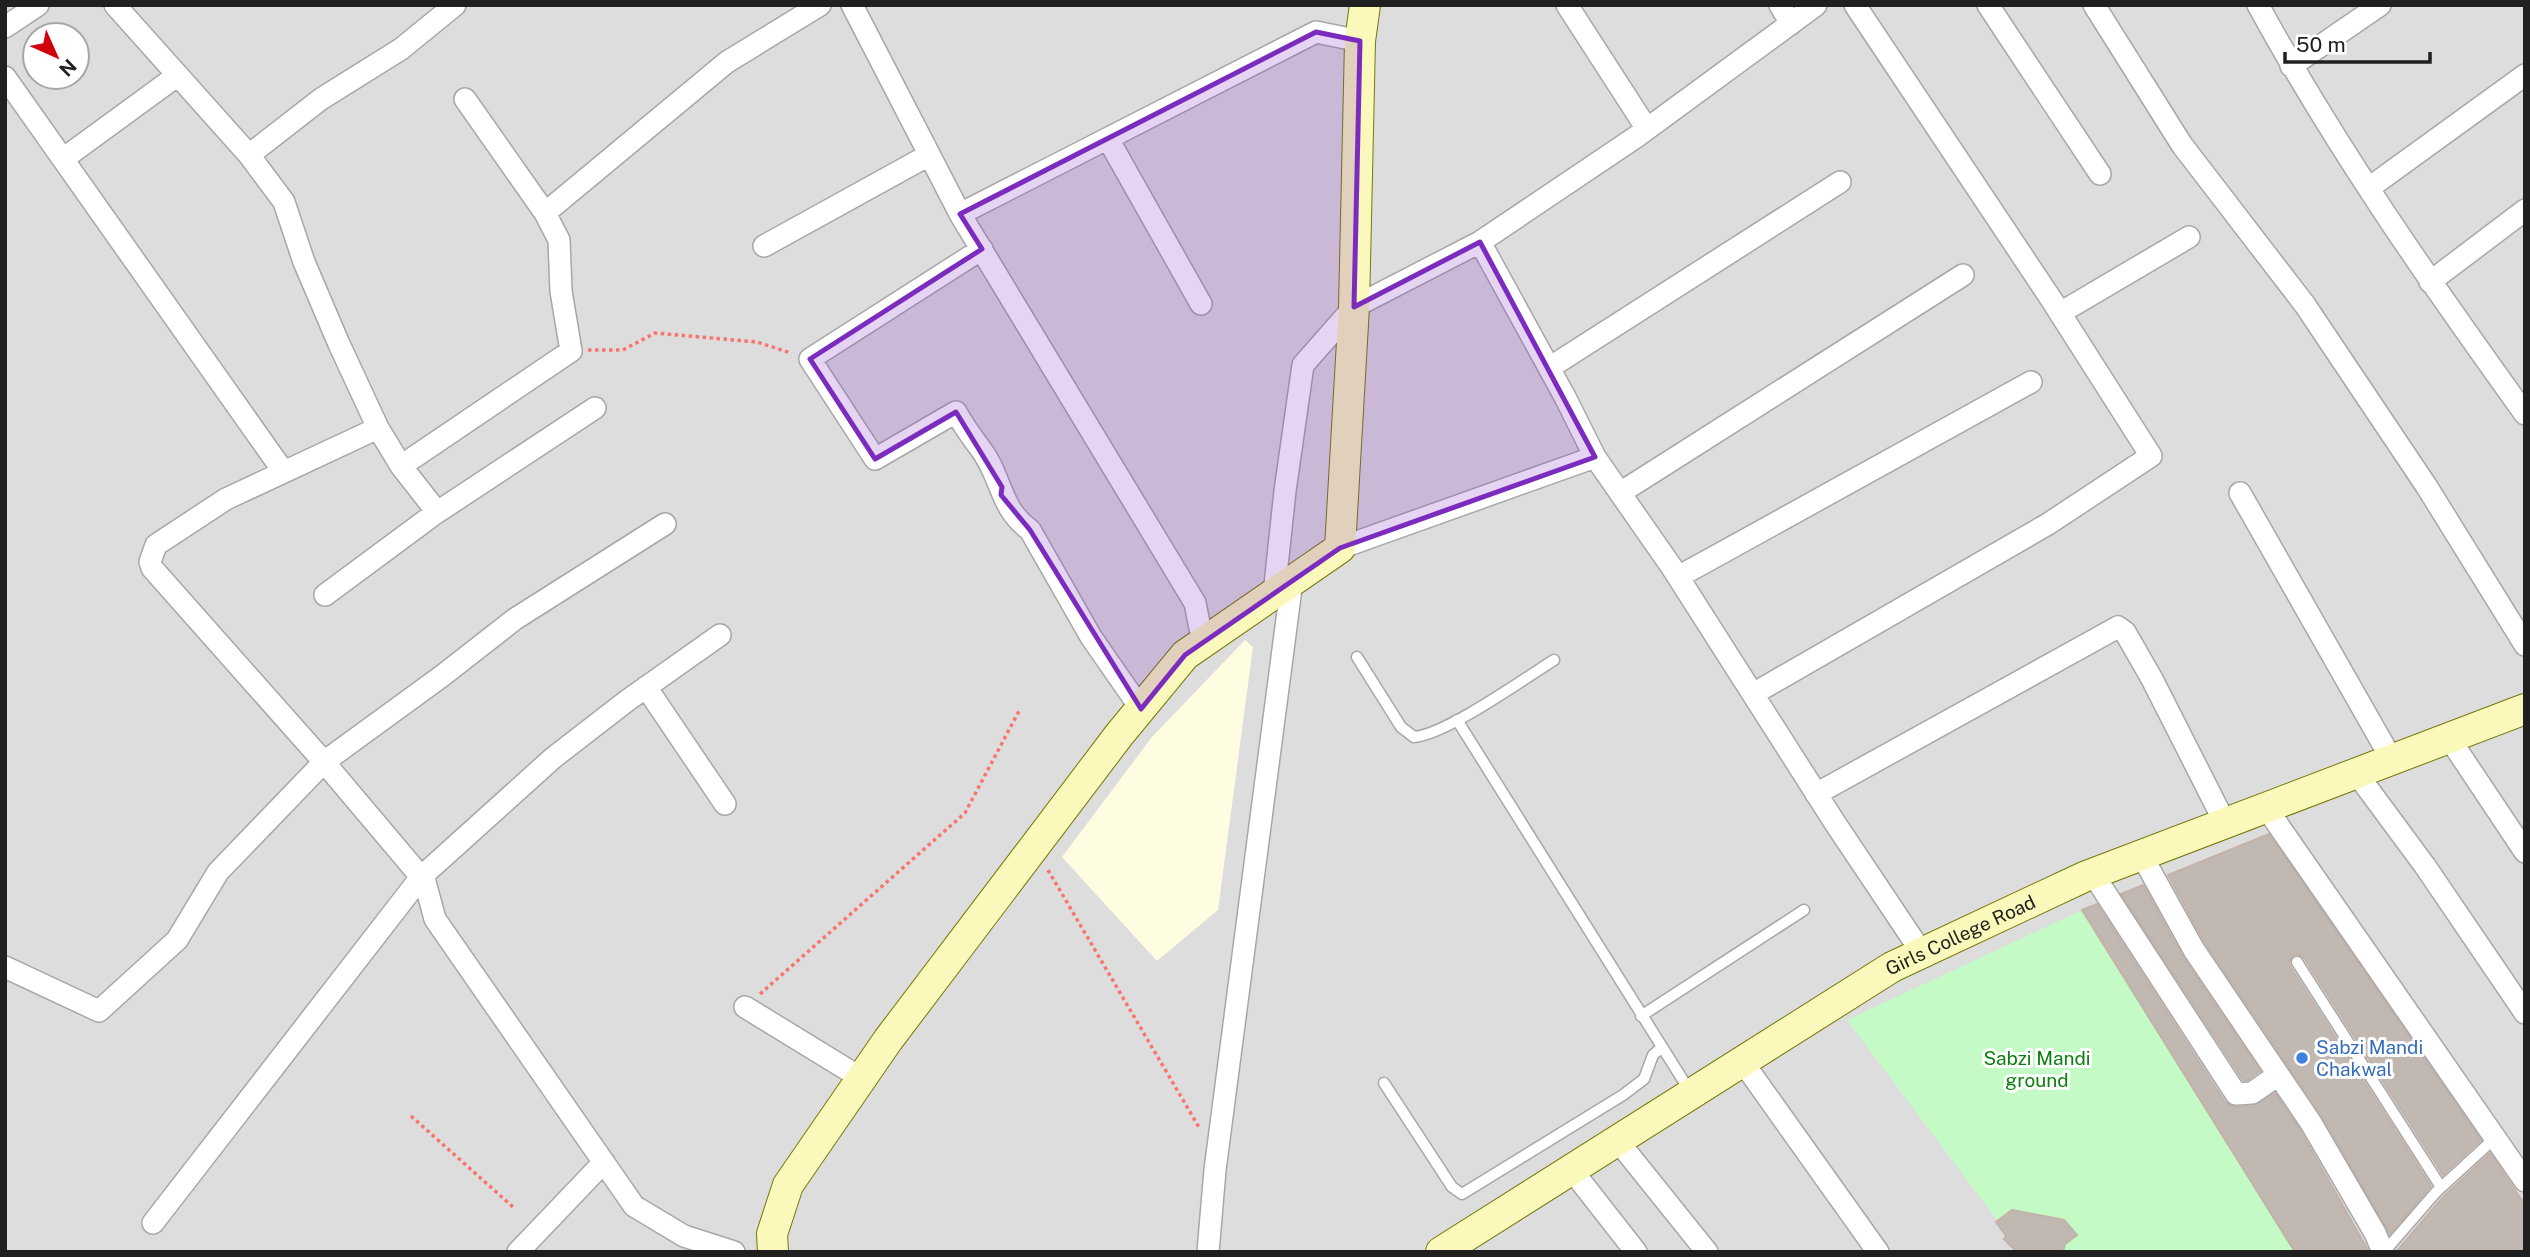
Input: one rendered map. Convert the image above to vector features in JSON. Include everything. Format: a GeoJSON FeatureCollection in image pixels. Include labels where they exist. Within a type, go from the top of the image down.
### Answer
{"type":"FeatureCollection","features":[{"type":"Feature","properties":{"kind":"street"},"geometry":{"type":"LineString","coordinates":[[5,27],[38,5]]}},
{"type":"Feature","properties":{"kind":"street"},"geometry":{"type":"LineString","coordinates":[[115,5],[249,155],[285,202],[304,262],[378,428],[401,466],[437,512]]}},
{"type":"Feature","properties":{"kind":"street"},"geometry":{"type":"LineString","coordinates":[[249,155],[321,99],[401,49],[455,5]]}},
{"type":"Feature","properties":{"kind":"street"},"geometry":{"type":"LineString","coordinates":[[545,213],[727,62],[820,5]]}},
{"type":"Feature","properties":{"kind":"street"},"geometry":{"type":"LineString","coordinates":[[852,5],[960,214],[1195,603],[1203,643]]}},
{"type":"Feature","properties":{"kind":"street"},"geometry":{"type":"LineString","coordinates":[[1340,548],[1354,307],[1360,41],[1365,5]]}},
{"type":"Feature","properties":{"kind":"street"},"geometry":{"type":"LineString","coordinates":[[1567,5],[1647,129]]}},
{"type":"Feature","properties":{"kind":"street"},"geometry":{"type":"LineString","coordinates":[[1780,5],[1791,23]]}},
{"type":"Feature","properties":{"kind":"street"},"geometry":{"type":"LineString","coordinates":[[1208,1252],[1283,587],[1285,491],[1303,365],[1354,307],[1480,242],[1647,129],[1816,5]]}},
{"type":"Feature","properties":{"kind":"street"},"geometry":{"type":"LineString","coordinates":[[1753,694],[2048,524],[2151,456],[2060,313],[1855,5]]}},
{"type":"Feature","properties":{"kind":"street"},"geometry":{"type":"LineString","coordinates":[[1988,5],[2100,174]]}},
{"type":"Feature","properties":{"kind":"street"},"geometry":{"type":"LineString","coordinates":[[2094,5],[2182,145],[2305,305],[2420,475],[2525,645]]}},
{"type":"Feature","properties":{"kind":"street"},"geometry":{"type":"LineString","coordinates":[[2258,5],[2291,65],[2430,282],[2525,414]]}},
{"type":"Feature","properties":{"kind":"street"},"geometry":{"type":"LineString","coordinates":[[2291,65],[2380,5]]}},
{"type":"Feature","properties":{"kind":"street"},"geometry":{"type":"LineString","coordinates":[[960,214],[1316,33],[1360,41]]}},
{"type":"Feature","properties":{"kind":"street"},"geometry":{"type":"LineString","coordinates":[[63,159],[178,75]]}},
{"type":"Feature","properties":{"kind":"street"},"geometry":{"type":"LineString","coordinates":[[2369,188],[2525,75]]}},
{"type":"Feature","properties":{"kind":"street"},"geometry":{"type":"LineString","coordinates":[[5,77],[284,471]]}},
{"type":"Feature","properties":{"kind":"street"},"geometry":{"type":"LineString","coordinates":[[401,466],[570,351],[561,291],[559,240],[545,213],[465,99]]}},
{"type":"Feature","properties":{"kind":"street"},"geometry":{"type":"LineString","coordinates":[[1108,139],[1201,304]]}},
{"type":"Feature","properties":{"kind":"street"},"geometry":{"type":"LineString","coordinates":[[764,246],[929,155]]}},
{"type":"Feature","properties":{"kind":"street"},"geometry":{"type":"LineString","coordinates":[[1549,368],[1840,182]]}},
{"type":"Feature","properties":{"kind":"street"},"geometry":{"type":"LineString","coordinates":[[2430,282],[2525,210]]}},
{"type":"Feature","properties":{"kind":"street"},"geometry":{"type":"LineString","coordinates":[[2060,313],[2189,237]]}},
{"type":"Feature","properties":{"kind":"street"},"geometry":{"type":"LineString","coordinates":[[1480,242],[1595,457],[1678,577],[1816,794],[1922,953]]}},
{"type":"Feature","properties":{"kind":"street"},"geometry":{"type":"LineString","coordinates":[[982,249],[810,359],[875,459],[956,412],[1002,487],[1001,495],[1020,522],[1030,530],[1091,637],[1141,709]]}},
{"type":"Feature","properties":{"kind":"street"},"geometry":{"type":"LineString","coordinates":[[1620,493],[1963,275]]}},
{"type":"Feature","properties":{"kind":"street"},"geometry":{"type":"LineString","coordinates":[[1678,577],[2031,382]]}},
{"type":"Feature","properties":{"kind":"street"},"geometry":{"type":"LineString","coordinates":[[325,594],[437,512],[595,408]]}},
{"type":"Feature","properties":{"kind":"street"},"geometry":{"type":"LineString","coordinates":[[378,428],[226,499],[156,545],[150,562],[164,583],[324,762],[425,882],[435,919],[634,1206],[684,1236],[722,1250]]}},
{"type":"Feature","properties":{"kind":"street"},"geometry":{"type":"LineString","coordinates":[[773,1252],[772,1234],[788,1185],[861,1078],[1035,847],[1185,655],[1340,548],[1595,457]]}},
{"type":"Feature","properties":{"kind":"street"},"geometry":{"type":"LineString","coordinates":[[2240,494],[2392,760]]}},
{"type":"Feature","properties":{"kind":"street"},"geometry":{"type":"LineString","coordinates":[[5,967],[99,1011],[177,940],[218,872],[324,762],[515,619],[665,524]]}},
{"type":"Feature","properties":{"kind":"street"},"geometry":{"type":"LineString","coordinates":[[1816,794],[2118,627],[2126,632],[2225,825]]}},
{"type":"Feature","properties":{"kind":"street"},"geometry":{"type":"LineString","coordinates":[[153,1223],[421,877],[553,758],[720,635]]}},
{"type":"Feature","properties":{"kind":"street"},"geometry":{"type":"LineString","coordinates":[[646,687],[725,804]]}},
{"type":"Feature","properties":{"kind":"street","name":"Girls College Road"},"geometry":{"type":"LineString","coordinates":[[1457,1248],[1617,1139],[1892,967],[2093,874],[2525,709]]}},
{"type":"Feature","properties":{"kind":"street"},"geometry":{"type":"LineString","coordinates":[[2449,738],[2525,852]]}},
{"type":"Feature","properties":{"kind":"street"},"geometry":{"type":"LineString","coordinates":[[2357,774],[2425,866],[2525,1013]]}},
{"type":"Feature","properties":{"kind":"street"},"geometry":{"type":"LineString","coordinates":[[2267,809],[2525,1181]]}},
{"type":"Feature","properties":{"kind":"street"},"geometry":{"type":"LineString","coordinates":[[2142,856],[2193,950],[2311,1123],[2384,1252]]}},
{"type":"Feature","properties":{"kind":"street"},"geometry":{"type":"LineString","coordinates":[[2093,874],[2236,1094],[2252,1093],[2278,1075]]}},
{"type":"Feature","properties":{"kind":"street"},"geometry":{"type":"LineString","coordinates":[[745,1007],[861,1078]]}},
{"type":"Feature","properties":{"kind":"street"},"geometry":{"type":"LineString","coordinates":[[1742,1061],[1878,1252]]}},
{"type":"Feature","properties":{"kind":"street"},"geometry":{"type":"LineString","coordinates":[[1617,1139],[1707,1252]]}},
{"type":"Feature","properties":{"kind":"street"},"geometry":{"type":"LineString","coordinates":[[518,1252],[604,1163]]}},
{"type":"Feature","properties":{"kind":"street"},"geometry":{"type":"LineString","coordinates":[[1571,1169],[1636,1252]]}},
{"type":"Feature","properties":{"kind":"lane"},"geometry":{"type":"LineString","coordinates":[[1357,657],[1401,727],[1414,737],[1423,737],[1457,720],[1554,660]]}},
{"type":"Feature","properties":{"kind":"lane"},"geometry":{"type":"LineString","coordinates":[[1457,720],[1691,1093]]}},
{"type":"Feature","properties":{"kind":"lane"},"geometry":{"type":"LineString","coordinates":[[1641,1016],[1804,910]]}},
{"type":"Feature","properties":{"kind":"lane"},"geometry":{"type":"LineString","coordinates":[[2297,962],[2441,1187]]}},
{"type":"Feature","properties":{"kind":"lane"},"geometry":{"type":"LineString","coordinates":[[1384,1083],[1452,1186],[1462,1194],[1644,1079],[1653,1055],[1661,1048]]}},
{"type":"Feature","properties":{"kind":"lane"},"geometry":{"type":"LineString","coordinates":[[2384,1252],[2441,1187],[2494,1138]]}},
{"type":"Feature","properties":{"kind":"path"},"geometry":{"type":"LineString","coordinates":[[570,351],[623,350],[655,332],[757,342],[810,359]]}},
{"type":"Feature","properties":{"kind":"path"},"geometry":{"type":"LineString","coordinates":[[745,1007],[965,813],[1019,711]]}},
{"type":"Feature","properties":{"kind":"path"},"geometry":{"type":"LineString","coordinates":[[1035,847],[1217,1157]]}},
{"type":"Feature","properties":{"kind":"path"},"geometry":{"type":"LineString","coordinates":[[411,1116],[513,1207]]}},
{"type":"Feature","properties":{"kind":"highlighted area"},"geometry":{"type":"Polygon","coordinates":[[[1316,32],[1360,41],[1354,307],[1480,242],[1595,457],[1340,548],[1185,655],[1141,709],[1030,530],[1001,495],[1002,487],[956,412],[875,459],[810,359],[982,249],[960,214],[1316,32]]]}},
{"type":"Feature","properties":{"kind":"shaded area"},"geometry":{"type":"Polygon","coordinates":[[[5,5],[2525,5],[2525,1252],[5,1252],[5,5]]]}},
{"type":"Feature","properties":{"kind":"shaded area"},"geometry":{"type":"Polygon","coordinates":[[[1245,640],[1253,647],[1218,910],[1157,961],[1062,857],[1152,737],[1245,640]]]}},
{"type":"Feature","properties":{"kind":"green space","name":"Sabzi Mandi ground"},"geometry":{"type":"Polygon","coordinates":[[[2082,910],[2295,1252],[2021,1252],[1847,1020],[2082,910]]]}},
{"type":"Feature","properties":{"kind":"building"},"geometry":{"type":"Polygon","coordinates":[[[2269,834],[2481,1140],[2443,1175],[2304,958],[2297,954],[2292,956],[2290,966],[2431,1186],[2390,1234],[2322,1116],[2205,943],[2168,875],[2269,834]]]}},
{"type":"Feature","properties":{"kind":"building"},"geometry":{"type":"Polygon","coordinates":[[[2143,885],[2183,957],[2260,1071],[2248,1080],[2243,1080],[2121,894],[2143,885]]]}},
{"type":"Feature","properties":{"kind":"building"},"geometry":{"type":"Polygon","coordinates":[[[2097,904],[2225,1102],[2236,1107],[2253,1106],[2275,1093],[2300,1130],[2369,1252],[2295,1252],[2082,910],[2097,904]]]}},
{"type":"Feature","properties":{"kind":"building"},"geometry":{"type":"Polygon","coordinates":[[[2490,1153],[2525,1205],[2525,1252],[2396,1252],[2443,1197],[2490,1153]]]}},
{"type":"Feature","properties":{"kind":"building"},"geometry":{"type":"Polygon","coordinates":[[[2012,1210],[2064,1220],[2077,1235],[2065,1244],[2063,1252],[2017,1252],[2004,1239],[2006,1236],[1996,1222],[2012,1210]]]}},
{"type":"Feature","properties":{"kind":"place","name":"Sabzi Mandi Chakwal"},"geometry":{"type":"Point","coordinates":[2302,1058]}}]}
